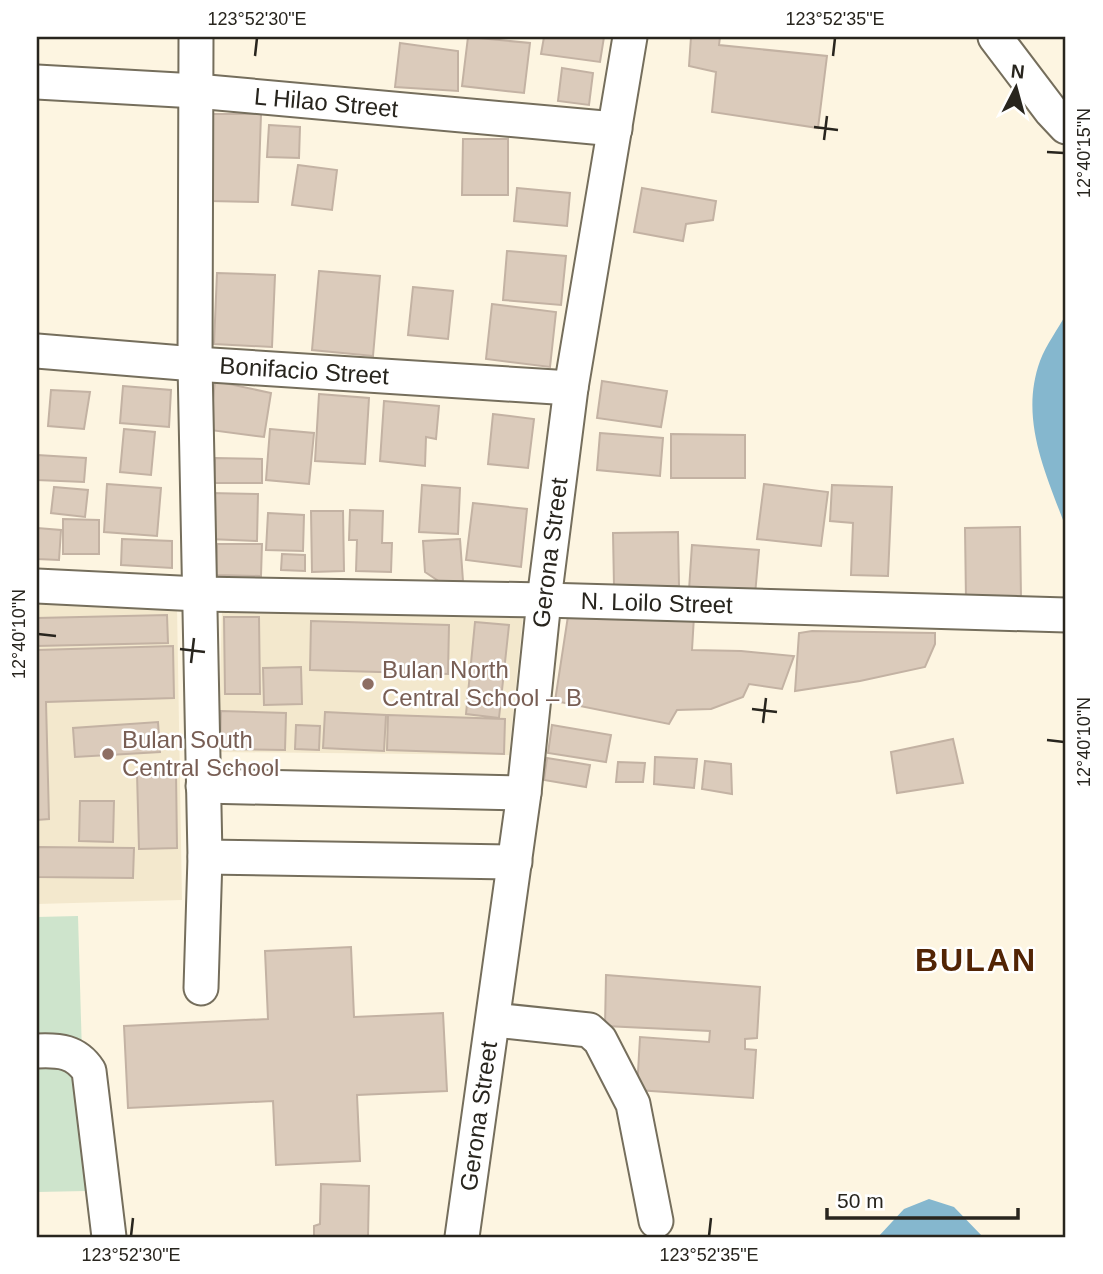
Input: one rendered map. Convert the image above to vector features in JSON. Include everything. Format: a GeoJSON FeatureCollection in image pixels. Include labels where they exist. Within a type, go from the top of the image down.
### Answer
{"type":"FeatureCollection","features":[{"type":"Feature","properties":{"kind":"street"},"geometry":{"type":"LineString","coordinates":[[196,37],[195,364],[205,857],[201,988]]}},
{"type":"Feature","properties":{"kind":"street","name":"Gerona Street"},"geometry":{"type":"LineString","coordinates":[[462,1237],[524,793],[544,600],[571,388],[630,37]]}},
{"type":"Feature","properties":{"kind":"street"},"geometry":{"type":"LineString","coordinates":[[995,37],[1066,127]]}},
{"type":"Feature","properties":{"kind":"street","name":"L Hilao Street"},"geometry":{"type":"LineString","coordinates":[[37,82],[196,91],[615,129]]}},
{"type":"Feature","properties":{"kind":"street","name":"Bonifacio Street"},"geometry":{"type":"LineString","coordinates":[[37,351],[571,388]]}},
{"type":"Feature","properties":{"kind":"street","name":"N. Loilo Street"},"geometry":{"type":"LineString","coordinates":[[37,586],[199,594],[544,600],[1066,615]]}},
{"type":"Feature","properties":{"kind":"street"},"geometry":{"type":"LineString","coordinates":[[203,786],[524,793]]}},
{"type":"Feature","properties":{"kind":"street"},"geometry":{"type":"LineString","coordinates":[[205,857],[515,862]]}},
{"type":"Feature","properties":{"kind":"street"},"geometry":{"type":"LineString","coordinates":[[494,1020],[589,1030],[600,1040],[632,1104],[656,1221]]}},
{"type":"Feature","properties":{"kind":"street"},"geometry":{"type":"LineString","coordinates":[[37,1051],[68,1052],[81,1058],[89,1071],[109,1237]]}},
{"type":"Feature","properties":{"kind":"shaded area","name":"Bulan South Central School"},"geometry":{"type":"Polygon","coordinates":[[[37,600],[177,607],[182,900],[37,904],[37,600]]]}},
{"type":"Feature","properties":{"kind":"shaded area","name":"Bulan North Central School – B"},"geometry":{"type":"Polygon","coordinates":[[[222,610],[523,617],[509,755],[218,752],[222,610]]]}},
{"type":"Feature","properties":{"kind":"green space"},"geometry":{"type":"Polygon","coordinates":[[[78,916],[86,1191],[37,1192],[37,917],[78,916]]]}},
{"type":"Feature","properties":{"kind":"water"},"geometry":{"type":"Polygon","coordinates":[[[1066,314],[1066,528],[1043,467],[1032,404],[1040,361],[1066,314]]]}},
{"type":"Feature","properties":{"kind":"water"},"geometry":{"type":"Polygon","coordinates":[[[929,1199],[954,1207],[983,1237],[878,1237],[904,1209],[929,1199]]]}},
{"type":"Feature","properties":{"kind":"building"},"geometry":{"type":"Polygon","coordinates":[[[468,37],[530,43],[524,93],[462,86],[468,37]]]}},
{"type":"Feature","properties":{"kind":"building"},"geometry":{"type":"Polygon","coordinates":[[[544,37],[604,37],[600,62],[541,54],[544,37]]]}},
{"type":"Feature","properties":{"kind":"building"},"geometry":{"type":"Polygon","coordinates":[[[691,37],[720,37],[719,45],[827,56],[818,128],[712,112],[716,72],[689,66],[691,37]]]}},
{"type":"Feature","properties":{"kind":"building"},"geometry":{"type":"Polygon","coordinates":[[[400,43],[458,51],[458,91],[395,87],[400,43]]]}},
{"type":"Feature","properties":{"kind":"building"},"geometry":{"type":"Polygon","coordinates":[[[562,68],[593,73],[589,105],[558,101],[562,68]]]}},
{"type":"Feature","properties":{"kind":"building"},"geometry":{"type":"Polygon","coordinates":[[[212,114],[261,114],[258,202],[210,201],[212,114]]]}},
{"type":"Feature","properties":{"kind":"building"},"geometry":{"type":"Polygon","coordinates":[[[269,125],[300,127],[299,158],[267,157],[269,125]]]}},
{"type":"Feature","properties":{"kind":"building"},"geometry":{"type":"Polygon","coordinates":[[[463,139],[508,139],[508,195],[462,195],[463,139]]]}},
{"type":"Feature","properties":{"kind":"building"},"geometry":{"type":"Polygon","coordinates":[[[298,165],[337,170],[332,210],[292,205],[298,165]]]}},
{"type":"Feature","properties":{"kind":"building"},"geometry":{"type":"Polygon","coordinates":[[[517,188],[570,193],[567,226],[514,221],[517,188]]]}},
{"type":"Feature","properties":{"kind":"building"},"geometry":{"type":"Polygon","coordinates":[[[642,188],[716,201],[713,220],[686,224],[683,241],[634,232],[642,188]]]}},
{"type":"Feature","properties":{"kind":"building"},"geometry":{"type":"Polygon","coordinates":[[[507,251],[566,256],[561,305],[503,300],[507,251]]]}},
{"type":"Feature","properties":{"kind":"building"},"geometry":{"type":"Polygon","coordinates":[[[319,271],[380,276],[373,356],[312,350],[319,271]]]}},
{"type":"Feature","properties":{"kind":"building"},"geometry":{"type":"Polygon","coordinates":[[[217,273],[275,275],[272,347],[214,344],[217,273]]]}},
{"type":"Feature","properties":{"kind":"building"},"geometry":{"type":"Polygon","coordinates":[[[413,287],[453,291],[448,339],[408,335],[413,287]]]}},
{"type":"Feature","properties":{"kind":"building"},"geometry":{"type":"Polygon","coordinates":[[[492,304],[556,312],[550,367],[486,359],[492,304]]]}},
{"type":"Feature","properties":{"kind":"building"},"geometry":{"type":"Polygon","coordinates":[[[215,381],[271,393],[264,437],[210,430],[215,381]]]}},
{"type":"Feature","properties":{"kind":"building"},"geometry":{"type":"Polygon","coordinates":[[[602,381],[667,391],[661,427],[597,418],[602,381]]]}},
{"type":"Feature","properties":{"kind":"building"},"geometry":{"type":"Polygon","coordinates":[[[123,386],[171,390],[169,427],[120,423],[123,386]]]}},
{"type":"Feature","properties":{"kind":"building"},"geometry":{"type":"Polygon","coordinates":[[[51,390],[90,392],[84,429],[48,426],[51,390]]]}},
{"type":"Feature","properties":{"kind":"building"},"geometry":{"type":"Polygon","coordinates":[[[319,394],[369,398],[365,464],[315,461],[319,394]]]}},
{"type":"Feature","properties":{"kind":"building"},"geometry":{"type":"Polygon","coordinates":[[[384,401],[439,406],[436,439],[426,437],[425,466],[380,461],[384,401]]]}},
{"type":"Feature","properties":{"kind":"building"},"geometry":{"type":"Polygon","coordinates":[[[493,414],[534,419],[528,468],[488,464],[493,414]]]}},
{"type":"Feature","properties":{"kind":"building"},"geometry":{"type":"Polygon","coordinates":[[[124,429],[155,432],[151,475],[120,472],[124,429]]]}},
{"type":"Feature","properties":{"kind":"building"},"geometry":{"type":"Polygon","coordinates":[[[270,429],[314,433],[309,484],[266,480],[270,429]]]}},
{"type":"Feature","properties":{"kind":"building"},"geometry":{"type":"Polygon","coordinates":[[[600,433],[663,438],[660,476],[597,470],[600,433]]]}},
{"type":"Feature","properties":{"kind":"building"},"geometry":{"type":"Polygon","coordinates":[[[671,434],[745,435],[745,478],[671,478],[671,434]]]}},
{"type":"Feature","properties":{"kind":"building"},"geometry":{"type":"Polygon","coordinates":[[[37,455],[86,458],[84,482],[37,480],[37,455]]]}},
{"type":"Feature","properties":{"kind":"building"},"geometry":{"type":"Polygon","coordinates":[[[215,458],[262,459],[262,483],[214,483],[215,458]]]}},
{"type":"Feature","properties":{"kind":"building"},"geometry":{"type":"Polygon","coordinates":[[[107,484],[161,488],[157,536],[104,532],[107,484]]]}},
{"type":"Feature","properties":{"kind":"building"},"geometry":{"type":"Polygon","coordinates":[[[764,484],[828,492],[821,546],[757,539],[764,484]]]}},
{"type":"Feature","properties":{"kind":"building"},"geometry":{"type":"Polygon","coordinates":[[[422,485],[460,488],[458,534],[419,532],[422,485]]]}},
{"type":"Feature","properties":{"kind":"building"},"geometry":{"type":"Polygon","coordinates":[[[832,485],[892,487],[888,576],[851,575],[853,523],[830,521],[832,485]]]}},
{"type":"Feature","properties":{"kind":"building"},"geometry":{"type":"Polygon","coordinates":[[[54,487],[88,490],[85,517],[51,513],[54,487]]]}},
{"type":"Feature","properties":{"kind":"building"},"geometry":{"type":"Polygon","coordinates":[[[210,493],[258,494],[257,541],[209,539],[210,493]]]}},
{"type":"Feature","properties":{"kind":"building"},"geometry":{"type":"Polygon","coordinates":[[[473,503],[527,509],[521,567],[466,560],[473,503]]]}},
{"type":"Feature","properties":{"kind":"building"},"geometry":{"type":"Polygon","coordinates":[[[350,510],[383,511],[382,543],[392,543],[391,572],[356,571],[357,540],[349,540],[350,510]]]}},
{"type":"Feature","properties":{"kind":"building"},"geometry":{"type":"Polygon","coordinates":[[[311,511],[343,511],[344,571],[312,572],[311,511]]]}},
{"type":"Feature","properties":{"kind":"building"},"geometry":{"type":"Polygon","coordinates":[[[268,513],[304,515],[303,551],[266,550],[268,513]]]}},
{"type":"Feature","properties":{"kind":"building"},"geometry":{"type":"Polygon","coordinates":[[[63,519],[99,520],[99,554],[63,554],[63,519]]]}},
{"type":"Feature","properties":{"kind":"building"},"geometry":{"type":"Polygon","coordinates":[[[1020,527],[1021,599],[966,600],[965,528],[1020,527]]]}},
{"type":"Feature","properties":{"kind":"building"},"geometry":{"type":"Polygon","coordinates":[[[37,528],[61,530],[59,560],[37,559],[37,528]]]}},
{"type":"Feature","properties":{"kind":"building"},"geometry":{"type":"Polygon","coordinates":[[[678,532],[679,586],[614,586],[613,533],[678,532]]]}},
{"type":"Feature","properties":{"kind":"building"},"geometry":{"type":"Polygon","coordinates":[[[122,539],[172,541],[172,568],[121,565],[122,539]]]}},
{"type":"Feature","properties":{"kind":"building"},"geometry":{"type":"Polygon","coordinates":[[[460,539],[463,581],[440,582],[425,572],[423,541],[460,539]]]}},
{"type":"Feature","properties":{"kind":"building"},"geometry":{"type":"Polygon","coordinates":[[[217,544],[262,544],[261,576],[216,575],[217,544]]]}},
{"type":"Feature","properties":{"kind":"building"},"geometry":{"type":"Polygon","coordinates":[[[692,545],[759,550],[755,595],[689,590],[692,545]]]}},
{"type":"Feature","properties":{"kind":"building"},"geometry":{"type":"Polygon","coordinates":[[[282,554],[305,555],[305,571],[281,570],[282,554]]]}},
{"type":"Feature","properties":{"kind":"building"},"geometry":{"type":"Polygon","coordinates":[[[167,615],[168,643],[37,646],[37,618],[167,615]]]}},
{"type":"Feature","properties":{"kind":"building"},"geometry":{"type":"Polygon","coordinates":[[[568,616],[620,619],[694,616],[692,650],[794,656],[782,689],[749,684],[743,697],[711,709],[677,710],[669,724],[555,701],[568,616]]]}},
{"type":"Feature","properties":{"kind":"building"},"geometry":{"type":"Polygon","coordinates":[[[224,617],[259,617],[260,694],[225,694],[224,617]]]}},
{"type":"Feature","properties":{"kind":"building"},"geometry":{"type":"Polygon","coordinates":[[[311,621],[449,625],[448,674],[310,670],[311,621]]]}},
{"type":"Feature","properties":{"kind":"building"},"geometry":{"type":"Polygon","coordinates":[[[475,622],[509,625],[499,718],[466,714],[475,622]]]}},
{"type":"Feature","properties":{"kind":"building"},"geometry":{"type":"Polygon","coordinates":[[[799,633],[935,633],[935,644],[925,667],[795,691],[799,633]]]}},
{"type":"Feature","properties":{"kind":"building"},"geometry":{"type":"Polygon","coordinates":[[[173,646],[174,698],[46,702],[49,819],[37,820],[37,650],[173,646]]]}},
{"type":"Feature","properties":{"kind":"building"},"geometry":{"type":"Polygon","coordinates":[[[301,667],[302,704],[264,705],[263,668],[301,667]]]}},
{"type":"Feature","properties":{"kind":"building"},"geometry":{"type":"Polygon","coordinates":[[[221,711],[286,713],[285,750],[220,749],[221,711]]]}},
{"type":"Feature","properties":{"kind":"building"},"geometry":{"type":"Polygon","coordinates":[[[325,712],[386,715],[384,751],[323,748],[325,712]]]}},
{"type":"Feature","properties":{"kind":"building"},"geometry":{"type":"Polygon","coordinates":[[[388,715],[505,719],[504,754],[387,750],[388,715]]]}},
{"type":"Feature","properties":{"kind":"building"},"geometry":{"type":"Polygon","coordinates":[[[158,722],[160,752],[75,757],[73,728],[158,722]]]}},
{"type":"Feature","properties":{"kind":"building"},"geometry":{"type":"Polygon","coordinates":[[[296,725],[320,726],[319,750],[295,749],[296,725]]]}},
{"type":"Feature","properties":{"kind":"building"},"geometry":{"type":"Polygon","coordinates":[[[552,725],[611,735],[606,762],[548,753],[552,725]]]}},
{"type":"Feature","properties":{"kind":"building"},"geometry":{"type":"Polygon","coordinates":[[[953,739],[963,783],[897,793],[891,752],[953,739]]]}},
{"type":"Feature","properties":{"kind":"building"},"geometry":{"type":"Polygon","coordinates":[[[655,757],[697,759],[694,788],[654,784],[655,757]]]}},
{"type":"Feature","properties":{"kind":"building"},"geometry":{"type":"Polygon","coordinates":[[[547,758],[590,765],[586,787],[544,780],[547,758]]]}},
{"type":"Feature","properties":{"kind":"building"},"geometry":{"type":"Polygon","coordinates":[[[705,761],[731,764],[732,794],[702,789],[705,761]]]}},
{"type":"Feature","properties":{"kind":"building"},"geometry":{"type":"Polygon","coordinates":[[[618,762],[645,763],[643,782],[616,782],[618,762]]]}},
{"type":"Feature","properties":{"kind":"building"},"geometry":{"type":"Polygon","coordinates":[[[176,772],[177,848],[139,849],[137,773],[176,772]]]}},
{"type":"Feature","properties":{"kind":"building"},"geometry":{"type":"Polygon","coordinates":[[[80,801],[114,801],[113,842],[79,841],[80,801]]]}},
{"type":"Feature","properties":{"kind":"building"},"geometry":{"type":"Polygon","coordinates":[[[37,847],[134,848],[133,878],[37,877],[37,847]]]}},
{"type":"Feature","properties":{"kind":"building"},"geometry":{"type":"Polygon","coordinates":[[[351,947],[354,1017],[443,1013],[447,1091],[357,1095],[360,1161],[276,1165],[273,1101],[128,1108],[124,1026],[268,1019],[265,951],[351,947]]]}},
{"type":"Feature","properties":{"kind":"building"},"geometry":{"type":"Polygon","coordinates":[[[606,975],[760,987],[757,1038],[745,1039],[745,1049],[756,1050],[753,1098],[637,1090],[640,1037],[709,1042],[710,1031],[605,1026],[606,975]]]}},
{"type":"Feature","properties":{"kind":"building"},"geometry":{"type":"Polygon","coordinates":[[[321,1184],[369,1186],[368,1237],[314,1237],[314,1226],[320,1224],[321,1184]]]}},
{"type":"Feature","properties":{"kind":"place","name":"Bulan North Central School – B"},"geometry":{"type":"Point","coordinates":[368,684]}},
{"type":"Feature","properties":{"kind":"place","name":"Bulan South Central School"},"geometry":{"type":"Point","coordinates":[108,754]}},
{"type":"Feature","properties":{"kind":"district","name":"BULAN"},"geometry":{"type":"Point","coordinates":[976,960]}}]}
